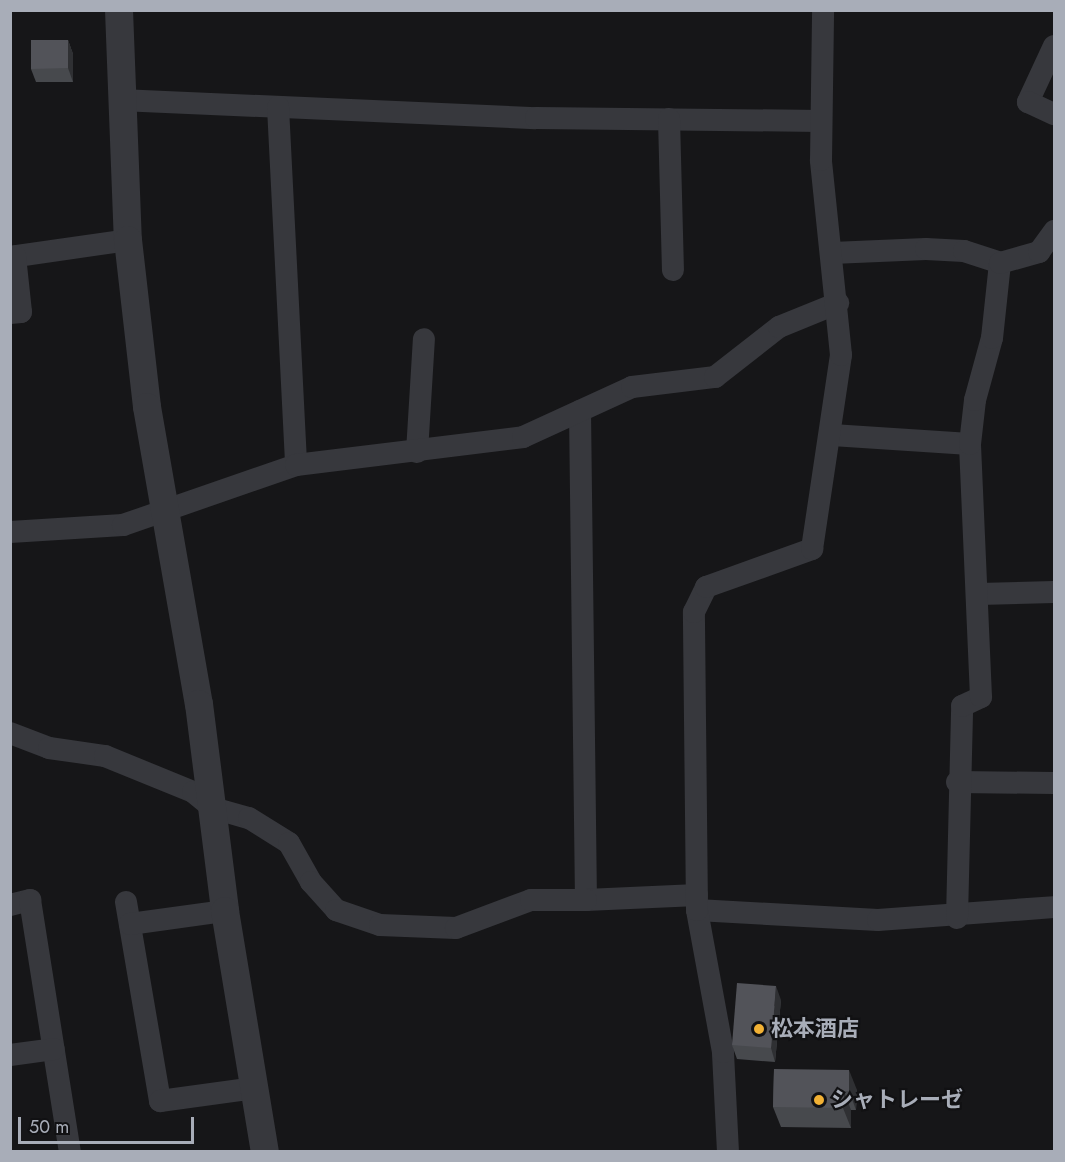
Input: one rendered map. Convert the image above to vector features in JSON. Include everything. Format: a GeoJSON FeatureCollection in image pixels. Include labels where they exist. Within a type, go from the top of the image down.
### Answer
{"type":"FeatureCollection","features":[{"type":"Feature","properties":{"kind":"street"},"geometry":{"type":"LineString","coordinates":[[119,10],[120,100],[128,240],[147,407],[213,808],[225,911],[265,1152]]}},
{"type":"Feature","properties":{"kind":"street"},"geometry":{"type":"LineString","coordinates":[[728,1152],[723,1052],[697,902],[694,612],[706,587],[812,549],[832,435],[841,355],[821,121],[823,10]]}},
{"type":"Feature","properties":{"kind":"street"},"geometry":{"type":"LineString","coordinates":[[1054,46],[1028,102],[1054,114]]}},
{"type":"Feature","properties":{"kind":"street"},"geometry":{"type":"LineString","coordinates":[[120,100],[669,119],[821,121]]}},
{"type":"Feature","properties":{"kind":"street"},"geometry":{"type":"LineString","coordinates":[[278,107],[296,465]]}},
{"type":"Feature","properties":{"kind":"street"},"geometry":{"type":"LineString","coordinates":[[669,119],[673,270]]}},
{"type":"Feature","properties":{"kind":"street"},"geometry":{"type":"LineString","coordinates":[[832,253],[926,249],[964,251],[1000,263],[1040,252],[1054,231]]}},
{"type":"Feature","properties":{"kind":"street"},"geometry":{"type":"LineString","coordinates":[[10,313],[21,312],[13,257],[128,240]]}},
{"type":"Feature","properties":{"kind":"street"},"geometry":{"type":"LineString","coordinates":[[957,918],[957,782],[962,706],[981,697],[979,594],[970,444],[992,338],[1000,263]]}},
{"type":"Feature","properties":{"kind":"street"},"geometry":{"type":"LineString","coordinates":[[10,532],[123,525],[296,465],[417,452],[523,437],[632,387],[715,377],[779,327],[838,303]]}},
{"type":"Feature","properties":{"kind":"street"},"geometry":{"type":"LineString","coordinates":[[417,452],[424,339]]}},
{"type":"Feature","properties":{"kind":"street"},"geometry":{"type":"LineString","coordinates":[[580,411],[586,900]]}},
{"type":"Feature","properties":{"kind":"street"},"geometry":{"type":"LineString","coordinates":[[832,435],[970,444]]}},
{"type":"Feature","properties":{"kind":"street"},"geometry":{"type":"LineString","coordinates":[[979,594],[1054,592]]}},
{"type":"Feature","properties":{"kind":"street"},"geometry":{"type":"LineString","coordinates":[[10,732],[49,748],[105,756],[193,792],[213,808],[249,818],[289,843],[311,882],[336,910],[380,925],[456,928],[531,900],[697,902],[957,918],[1054,907]]}},
{"type":"Feature","properties":{"kind":"street"},"geometry":{"type":"LineString","coordinates":[[957,782],[1054,783]]}},
{"type":"Feature","properties":{"kind":"street"},"geometry":{"type":"LineString","coordinates":[[10,906],[30,900],[70,1152]]}},
{"type":"Feature","properties":{"kind":"street"},"geometry":{"type":"LineString","coordinates":[[126,902],[160,1101],[255,1088]]}},
{"type":"Feature","properties":{"kind":"street"},"geometry":{"type":"LineString","coordinates":[[130,924],[225,911]]}},
{"type":"Feature","properties":{"kind":"street"},"geometry":{"type":"LineString","coordinates":[[10,1055],[54,1049]]}},
{"type":"Feature","properties":{"kind":"building"},"geometry":{"type":"Polygon","coordinates":[[[31,40],[68,40],[68,68],[31,69],[31,40]]]}},
{"type":"Feature","properties":{"kind":"building","name":"松本酒店"},"geometry":{"type":"Polygon","coordinates":[[[737,983],[776,986],[771,1048],[732,1045],[737,983]]]}},
{"type":"Feature","properties":{"kind":"building"},"geometry":{"type":"Polygon","coordinates":[[[774,1069],[849,1070],[849,1091],[844,1091],[843,1108],[773,1107],[774,1069]]]}},
{"type":"Feature","properties":{"kind":"place","name":"松本酒店"},"geometry":{"type":"Point","coordinates":[759,1029]}},
{"type":"Feature","properties":{"kind":"place","name":"シャトレーゼ"},"geometry":{"type":"Point","coordinates":[819,1100]}}]}
